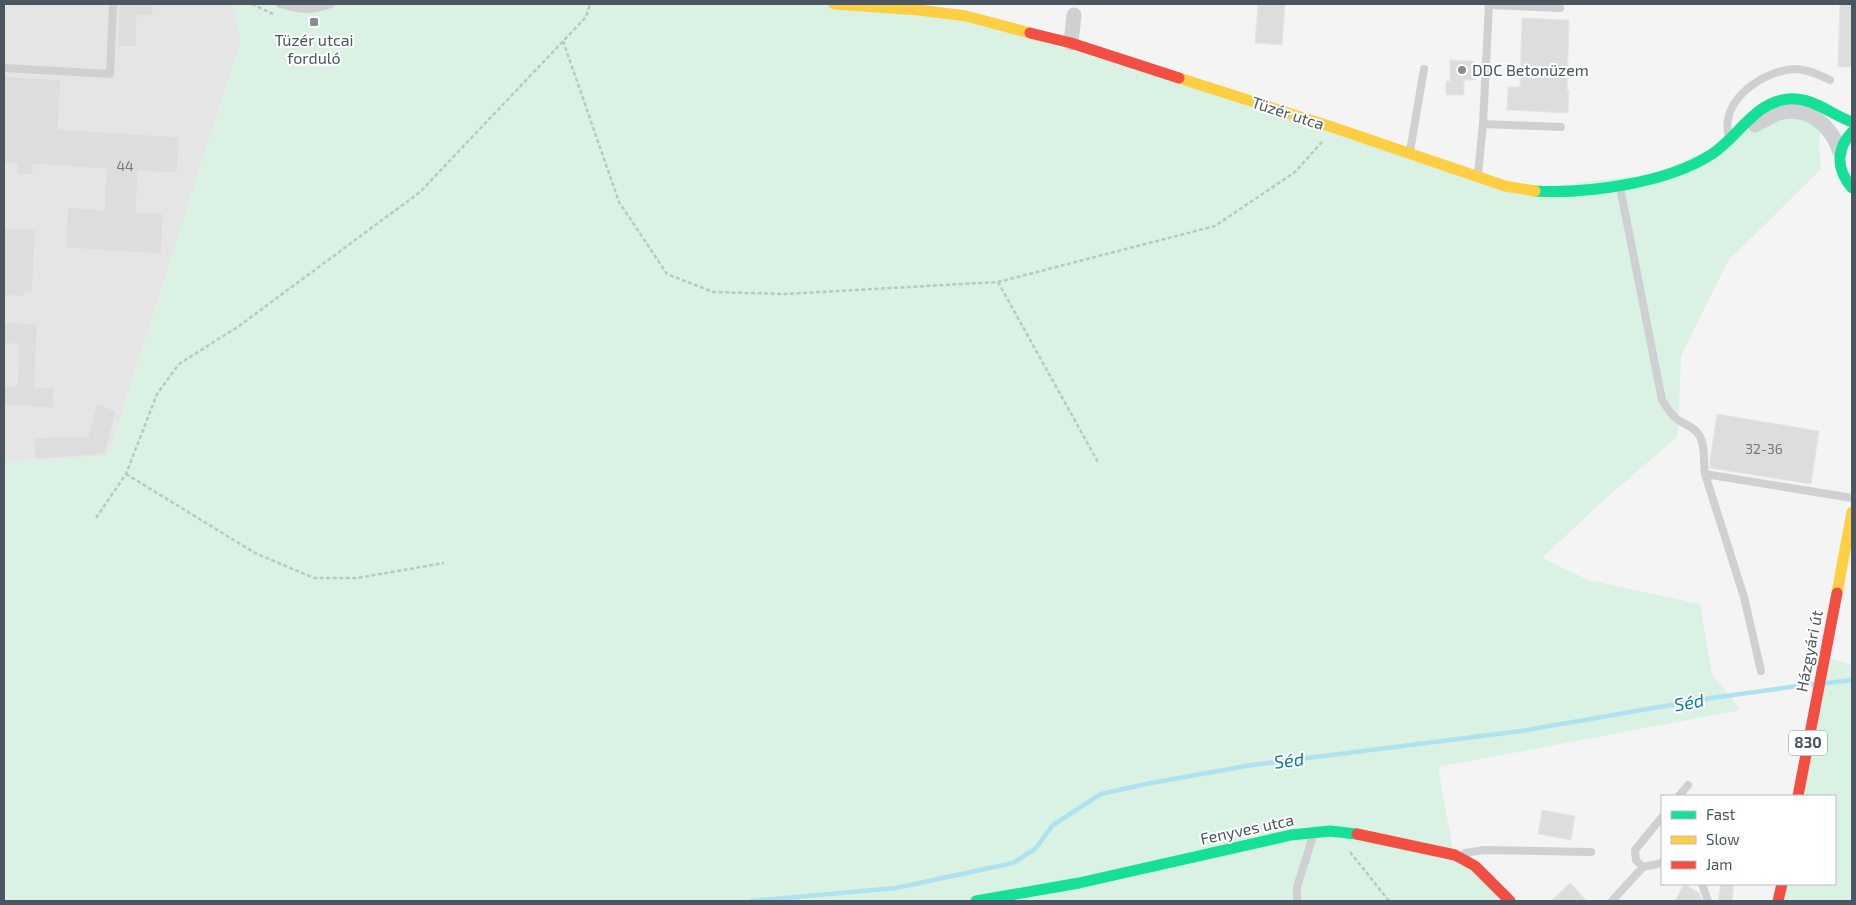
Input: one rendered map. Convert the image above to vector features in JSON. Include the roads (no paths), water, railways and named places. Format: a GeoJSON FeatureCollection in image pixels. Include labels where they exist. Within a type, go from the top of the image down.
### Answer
{"type":"FeatureCollection","features":[{"type":"Feature","properties":{"kind":"street","name":"Tüzér utca"},"geometry":{"type":"LineString","coordinates":[[834,4],[919,10],[966,16],[1071,43],[1335,128],[1505,186],[1528,191],[1584,190],[1619,185],[1658,177],[1691,166],[1713,154],[1763,108],[1782,100],[1810,101],[1852,122]]}},
{"type":"Feature","properties":{"kind":"street"},"geometry":{"type":"LineString","coordinates":[[1071,43],[1074,15]]}},
{"type":"Feature","properties":{"kind":"street","name":"Tüzér utca"},"geometry":{"type":"LineString","coordinates":[[1731,139],[1776,114],[1797,112],[1807,114],[1823,123],[1836,141],[1840,152]]}},
{"type":"Feature","properties":{"kind":"street"},"geometry":{"type":"LineString","coordinates":[[1852,132],[1843,142],[1840,152],[1840,167],[1846,182],[1852,188]]}},
{"type":"Feature","properties":{"kind":"street","name":"Házgyári út"},"geometry":{"type":"LineString","coordinates":[[1798,795],[1852,512]]}},
{"type":"Feature","properties":{"kind":"street","name":"Fenyves utca"},"geometry":{"type":"LineString","coordinates":[[976,901],[1080,882],[1291,835],[1330,831],[1370,836],[1455,855],[1475,866],[1510,901]]}},
{"type":"Feature","properties":{"kind":"street"},"geometry":{"type":"LineString","coordinates":[[1778,901],[1782,885]]}},
{"type":"Feature","properties":{"kind":"lane"},"geometry":{"type":"LineString","coordinates":[[4,68],[110,74],[113,4]]}},
{"type":"Feature","properties":{"kind":"lane"},"geometry":{"type":"LineString","coordinates":[[280,4],[298,9],[316,9],[331,4]]}},
{"type":"Feature","properties":{"kind":"lane"},"geometry":{"type":"LineString","coordinates":[[1477,176],[1483,124],[1489,4],[1560,8]]}},
{"type":"Feature","properties":{"kind":"lane"},"geometry":{"type":"LineString","coordinates":[[1410,153],[1424,69]]}},
{"type":"Feature","properties":{"kind":"lane"},"geometry":{"type":"LineString","coordinates":[[1731,139],[1728,122],[1735,102],[1744,91],[1759,81],[1776,73],[1794,69],[1814,72],[1830,80]]}},
{"type":"Feature","properties":{"kind":"lane"},"geometry":{"type":"LineString","coordinates":[[1483,124],[1561,127]]}},
{"type":"Feature","properties":{"kind":"lane"},"geometry":{"type":"LineString","coordinates":[[1619,185],[1662,400],[1676,419],[1691,426],[1699,435],[1702,444],[1705,474],[1744,597],[1761,671]]}},
{"type":"Feature","properties":{"kind":"lane"},"geometry":{"type":"LineString","coordinates":[[1705,474],[1852,498]]}},
{"type":"Feature","properties":{"kind":"lane"},"geometry":{"type":"LineString","coordinates":[[1680,795],[1688,785]]}},
{"type":"Feature","properties":{"kind":"lane"},"geometry":{"type":"LineString","coordinates":[[1643,867],[1636,860],[1636,850],[1661,818]]}},
{"type":"Feature","properties":{"kind":"lane"},"geometry":{"type":"LineString","coordinates":[[1297,901],[1297,886],[1314,832]]}},
{"type":"Feature","properties":{"kind":"lane"},"geometry":{"type":"LineString","coordinates":[[1455,855],[1484,850],[1591,852]]}},
{"type":"Feature","properties":{"kind":"lane"},"geometry":{"type":"LineString","coordinates":[[1612,901],[1643,867],[1661,863]]}},
{"type":"Feature","properties":{"kind":"lane"},"geometry":{"type":"LineString","coordinates":[[1702,885],[1708,901]]}},
{"type":"Feature","properties":{"kind":"waterway","name":"Séd"},"geometry":{"type":"LineString","coordinates":[[1827,683],[1852,680]]}},
{"type":"Feature","properties":{"kind":"waterway","name":"Séd"},"geometry":{"type":"LineString","coordinates":[[751,901],[896,888],[1013,863],[1035,849],[1053,825],[1101,794],[1146,784],[1252,765],[1521,731],[1711,698],[1812,684]]}},
{"type":"Feature","properties":{"kind":"place","name":"Tüzér utcai forduló"},"geometry":{"type":"Point","coordinates":[314,22]}},
{"type":"Feature","properties":{"kind":"place","name":"DDC Betonüzem"},"geometry":{"type":"Point","coordinates":[1462,70]}}]}
